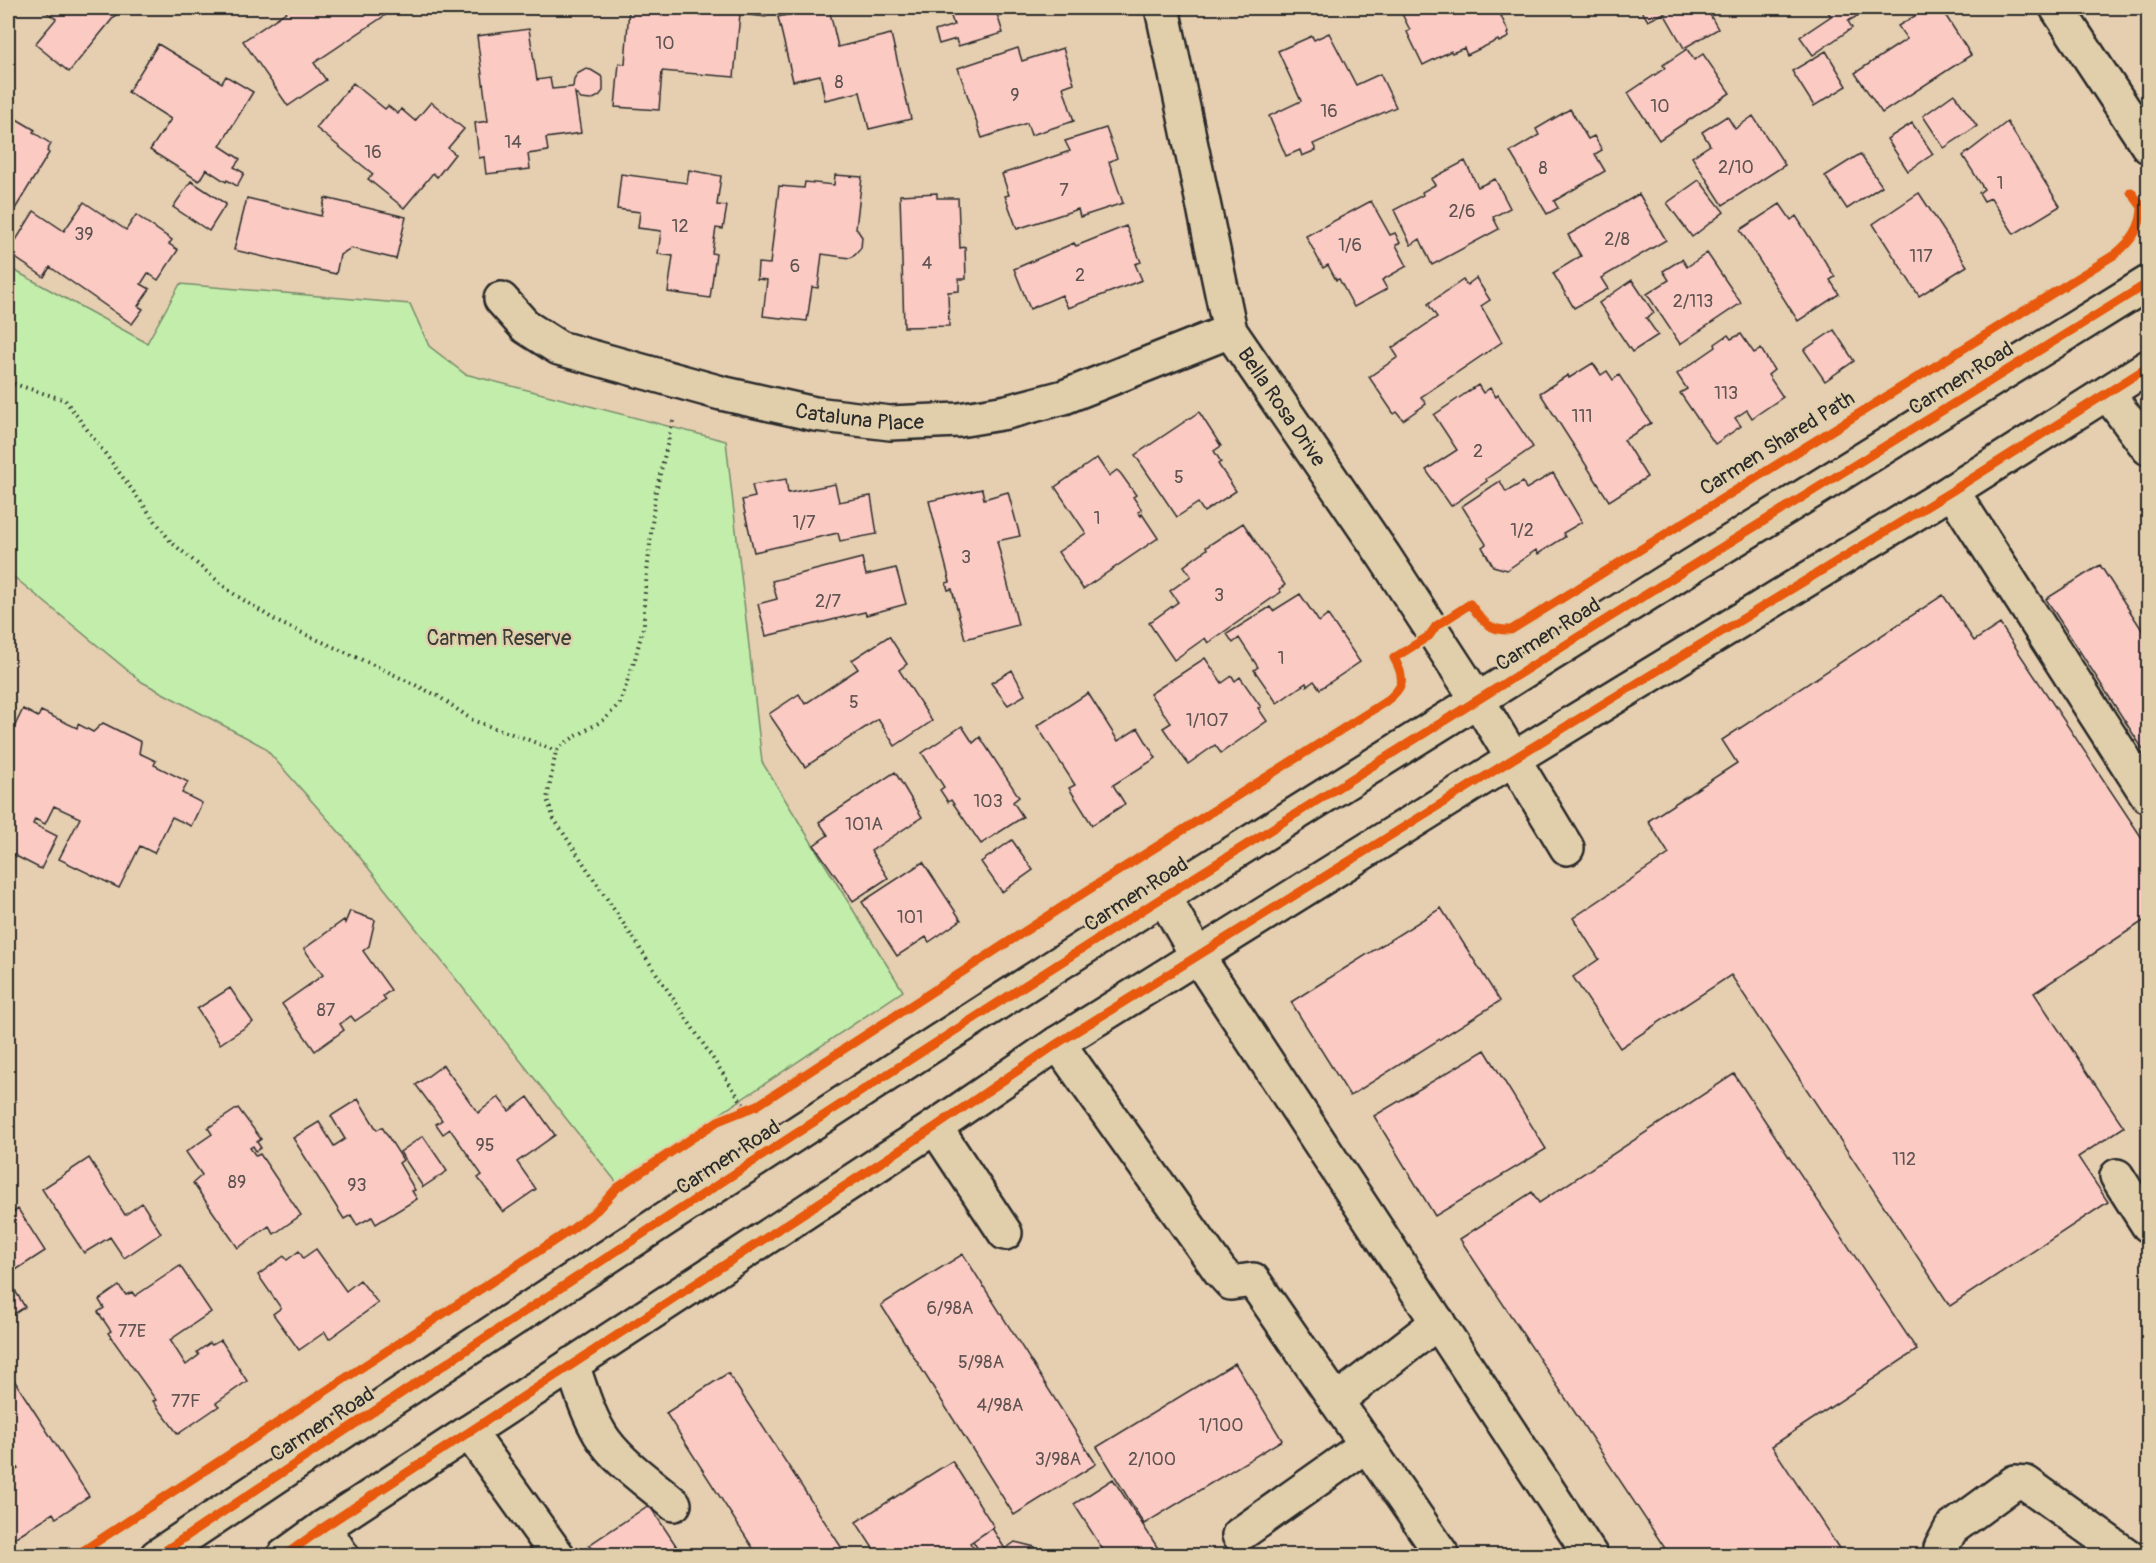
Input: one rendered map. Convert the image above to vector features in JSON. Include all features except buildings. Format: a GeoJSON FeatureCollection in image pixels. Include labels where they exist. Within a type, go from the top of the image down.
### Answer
{"type":"FeatureCollection","features":[{"type":"Feature","properties":{"kind":"main road","name":"Bella Rosa Drive"},"geometry":{"type":"LineString","coordinates":[[1162,8],[1230,331],[1384,556],[1477,699],[1567,848]]}},
{"type":"Feature","properties":{"kind":"main road"},"geometry":{"type":"LineString","coordinates":[[2057,8],[2148,146]]}},
{"type":"Feature","properties":{"kind":"main road","name":"Carmen Road"},"geometry":{"type":"LineString","coordinates":[[157,1556],[670,1216],[1164,897],[1477,699],[2148,283]]}},
{"type":"Feature","properties":{"kind":"main road","name":"Cataluna Place"},"geometry":{"type":"LineString","coordinates":[[501,298],[526,327],[559,348],[722,393],[841,418],[890,423],[959,420],[1007,412],[1064,397],[1230,331]]}},
{"type":"Feature","properties":{"kind":"main road"},"geometry":{"type":"LineString","coordinates":[[284,1556],[324,1527],[935,1128],[1058,1043],[1514,759],[1952,491],[2148,367]]}},
{"type":"Feature","properties":{"kind":"main road"},"geometry":{"type":"LineString","coordinates":[[2107,393],[2148,448]]}},
{"type":"Feature","properties":{"kind":"main road"},"geometry":{"type":"LineString","coordinates":[[1952,491],[2148,796]]}},
{"type":"Feature","properties":{"kind":"main road"},"geometry":{"type":"LineString","coordinates":[[1164,897],[1198,957],[1592,1556]]}},
{"type":"Feature","properties":{"kind":"main road"},"geometry":{"type":"LineString","coordinates":[[1058,1043],[1220,1271],[1231,1283],[1253,1280],[1443,1556]]}},
{"type":"Feature","properties":{"kind":"main road"},"geometry":{"type":"LineString","coordinates":[[935,1128],[1005,1233]]}},
{"type":"Feature","properties":{"kind":"main road"},"geometry":{"type":"LineString","coordinates":[[2117,1176],[2148,1225]]}},
{"type":"Feature","properties":{"kind":"main road"},"geometry":{"type":"LineString","coordinates":[[1336,1401],[1438,1322]]}},
{"type":"Feature","properties":{"kind":"main road"},"geometry":{"type":"LineString","coordinates":[[572,1364],[591,1418],[601,1436],[623,1461],[674,1504]]}},
{"type":"Feature","properties":{"kind":"main road"},"geometry":{"type":"LineString","coordinates":[[469,1432],[558,1556]]}},
{"type":"Feature","properties":{"kind":"main road"},"geometry":{"type":"LineString","coordinates":[[1239,1535],[1366,1444]]}},
{"type":"Feature","properties":{"kind":"main road"},"geometry":{"type":"LineString","coordinates":[[1942,1556],[1941,1548],[1951,1528],[2015,1482],[2026,1483],[2128,1556]]}},
{"type":"Feature","properties":{"kind":"main road"},"geometry":{"type":"LineString","coordinates":[[324,1527],[342,1556]]}},
{"type":"Feature","properties":{"kind":"path"},"geometry":{"type":"LineString","coordinates":[[8,382],[65,400],[171,542],[231,592],[278,622],[438,696],[474,721],[556,751]]}},
{"type":"Feature","properties":{"kind":"path"},"geometry":{"type":"LineString","coordinates":[[673,421],[655,495],[644,602],[644,624],[635,659],[620,703],[605,719],[568,741],[556,751],[547,799],[554,819],[747,1110]]}},
{"type":"Feature","properties":{"kind":"green space","name":"Carmen Reserve"},"geometry":{"type":"Polygon","coordinates":[[[8,267],[147,343],[180,284],[410,304],[429,346],[465,374],[726,441],[762,762],[903,991],[617,1183],[347,841],[264,747],[142,682],[8,572],[8,267]]]}},
{"type":"Feature","properties":{"kind":"cycle path","name":"Carmen Shared Path"},"geometry":{"type":"LineString","coordinates":[[75,1556],[572,1229],[597,1210],[617,1188],[718,1121],[758,1105],[1085,892],[1385,702],[1396,692],[1401,683],[1400,672],[1394,658],[1429,636],[1436,626],[1470,604],[1491,627],[1511,630],[2114,255],[2130,240],[2140,222],[2142,207],[2131,192]]}},
{"type":"Feature","properties":{"kind":"cycle path"},"geometry":{"type":"LineString","coordinates":[[157,1556],[662,1221],[1171,892],[2148,283]]}},
{"type":"Feature","properties":{"kind":"cycle path"},"geometry":{"type":"LineString","coordinates":[[284,1556],[324,1527],[935,1127],[1058,1043],[1513,759],[1952,491],[2148,367]]}}]}
